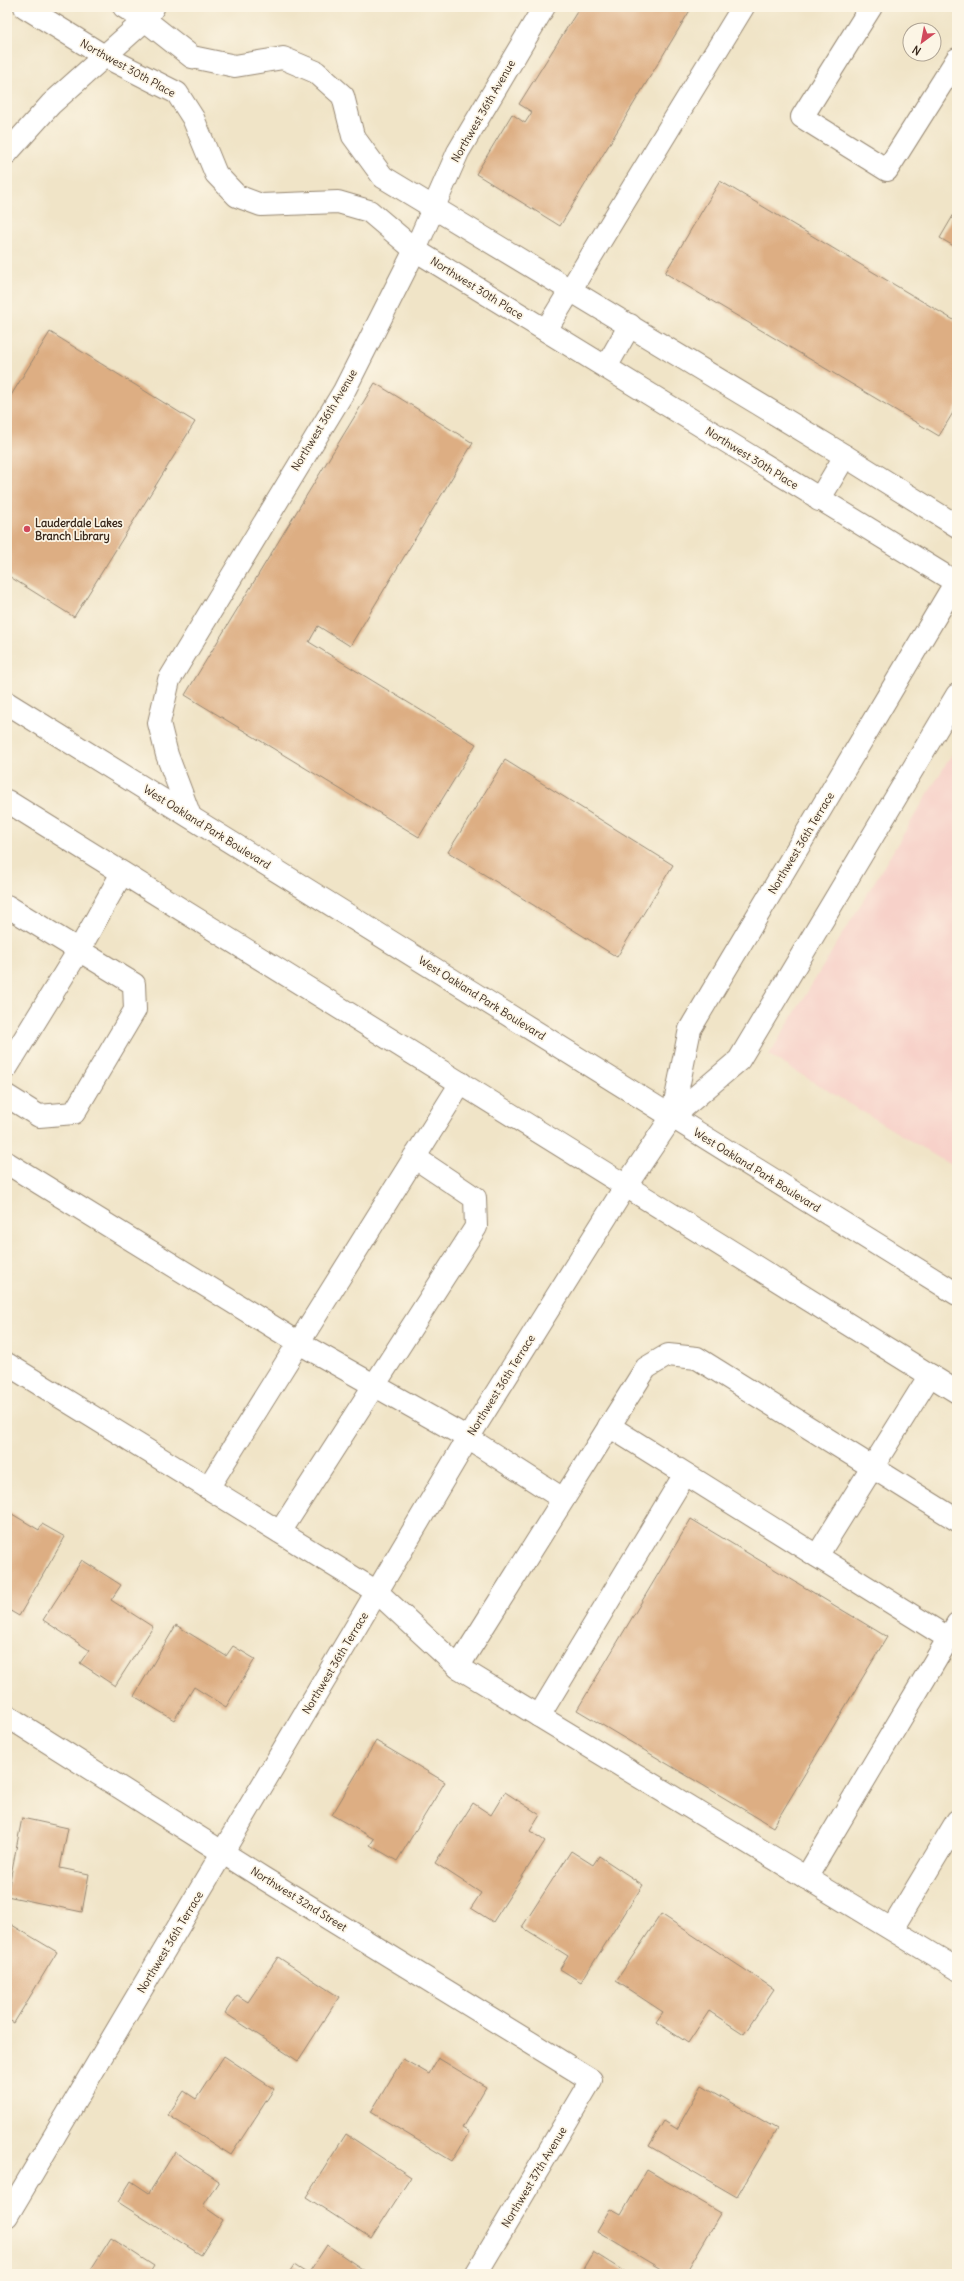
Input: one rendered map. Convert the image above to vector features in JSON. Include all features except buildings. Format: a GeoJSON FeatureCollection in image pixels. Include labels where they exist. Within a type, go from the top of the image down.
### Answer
{"type":"FeatureCollection","features":[{"type":"Feature","properties":{"kind":"street","name":"Northwest 30th Place"},"geometry":{"type":"LineString","coordinates":[[25,7],[104,56],[177,93],[193,118],[216,174],[237,196],[261,205],[338,202],[369,211],[415,250],[819,500],[956,582]]}},
{"type":"Feature","properties":{"kind":"street"},"geometry":{"type":"LineString","coordinates":[[124,7],[149,13],[192,57],[235,66],[283,58],[316,72],[343,96],[353,136],[383,177],[845,456],[957,526]]}},
{"type":"Feature","properties":{"kind":"street","name":"Northwest 36th Avenue"},"geometry":{"type":"LineString","coordinates":[[190,816],[167,755],[160,723],[168,680],[299,463],[344,392],[415,250],[458,152],[544,7]]}},
{"type":"Feature","properties":{"kind":"street"},"geometry":{"type":"LineString","coordinates":[[546,330],[743,7]]}},
{"type":"Feature","properties":{"kind":"street"},"geometry":{"type":"LineString","coordinates":[[871,7],[802,117],[888,170],[957,59]]}},
{"type":"Feature","properties":{"kind":"street"},"geometry":{"type":"LineString","coordinates":[[7,153],[51,104],[149,13]]}},
{"type":"Feature","properties":{"kind":"street"},"geometry":{"type":"LineString","coordinates":[[606,367],[630,326]]}},
{"type":"Feature","properties":{"kind":"street"},"geometry":{"type":"LineString","coordinates":[[819,500],[845,456]]}},
{"type":"Feature","properties":{"kind":"street","name":"Northwest 36th Terrace"},"geometry":{"type":"LineString","coordinates":[[672,1116],[690,1029],[956,582]]}},
{"type":"Feature","properties":{"kind":"street","name":"Northwest 36th Terrace"},"geometry":{"type":"LineString","coordinates":[[7,2216],[468,1438],[625,1187],[672,1116],[739,1060],[955,702]]}},
{"type":"Feature","properties":{"kind":"street","name":"West Oakland Park Boulevard"},"geometry":{"type":"LineString","coordinates":[[7,703],[957,1294]]}},
{"type":"Feature","properties":{"kind":"street"},"geometry":{"type":"LineString","coordinates":[[7,801],[461,1083],[625,1187],[957,1392]]}},
{"type":"Feature","properties":{"kind":"street"},"geometry":{"type":"LineString","coordinates":[[7,1067],[79,950],[122,873]]}},
{"type":"Feature","properties":{"kind":"street"},"geometry":{"type":"LineString","coordinates":[[7,906],[134,984],[135,1010],[74,1113],[39,1116],[7,1096]]}},
{"type":"Feature","properties":{"kind":"street"},"geometry":{"type":"LineString","coordinates":[[208,1488],[461,1083]]}},
{"type":"Feature","properties":{"kind":"street"},"geometry":{"type":"LineString","coordinates":[[280,1532],[476,1227],[475,1198],[414,1157]]}},
{"type":"Feature","properties":{"kind":"street"},"geometry":{"type":"LineString","coordinates":[[7,1163],[299,1343],[468,1438],[564,1499]]}},
{"type":"Feature","properties":{"kind":"street"},"geometry":{"type":"LineString","coordinates":[[458,1667],[646,1368],[668,1356],[697,1358],[957,1520]]}},
{"type":"Feature","properties":{"kind":"street"},"geometry":{"type":"LineString","coordinates":[[7,1364],[377,1592],[458,1667],[957,1968]]}},
{"type":"Feature","properties":{"kind":"street"},"geometry":{"type":"LineString","coordinates":[[817,1556],[930,1375]]}},
{"type":"Feature","properties":{"kind":"street"},"geometry":{"type":"LineString","coordinates":[[609,1426],[817,1556],[953,1631],[806,1878]]}},
{"type":"Feature","properties":{"kind":"street"},"geometry":{"type":"LineString","coordinates":[[539,1716],[685,1474]]}},
{"type":"Feature","properties":{"kind":"street","name":"Northwest 32nd Street"},"geometry":{"type":"LineString","coordinates":[[7,1716],[223,1852],[592,2080]]}},
{"type":"Feature","properties":{"kind":"street"},"geometry":{"type":"LineString","coordinates":[[892,1929],[957,1821]]}},
{"type":"Feature","properties":{"kind":"street","name":"Northwest 37th Avenue"},"geometry":{"type":"LineString","coordinates":[[476,2274],[592,2080]]}},
{"type":"Feature","properties":{"kind":"shaded area"},"geometry":{"type":"Polygon","coordinates":[[[957,746],[957,1169],[769,1055],[957,746]]]}},
{"type":"Feature","properties":{"kind":"place","name":"Lauderdale Lakes Branch Library"},"geometry":{"type":"Point","coordinates":[27,529]}}]}
